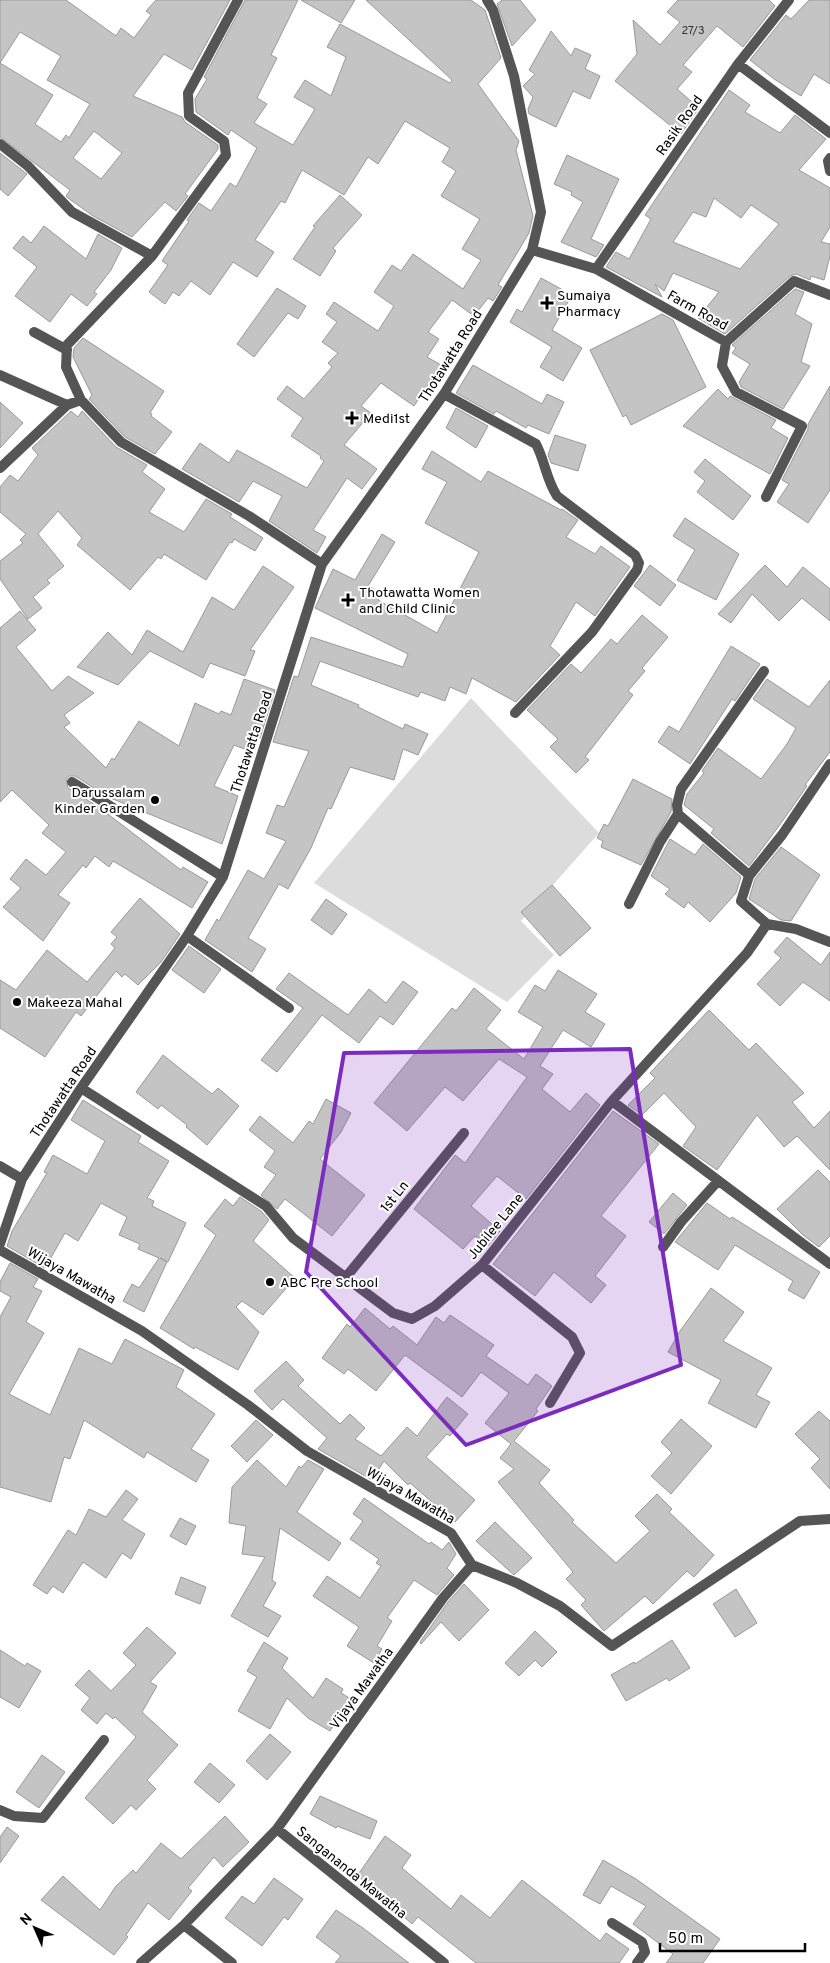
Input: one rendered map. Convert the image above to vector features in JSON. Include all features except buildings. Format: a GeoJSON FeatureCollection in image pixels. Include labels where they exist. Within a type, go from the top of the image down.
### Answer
{"type":"FeatureCollection","features":[{"type":"Feature","properties":{"kind":"street"},"geometry":{"type":"LineString","coordinates":[[238,0],[188,94],[189,116],[224,141],[226,155],[152,256],[67,344],[66,367],[81,400],[121,442],[249,516],[322,564]]}},
{"type":"Feature","properties":{"kind":"street","name":"Thotawatta Road"},"geometry":{"type":"LineString","coordinates":[[0,1244],[22,1180],[81,1088],[187,936],[223,877],[322,564],[444,394],[532,250],[541,212],[514,76],[488,0]]}},
{"type":"Feature","properties":{"kind":"street","name":"Rasik Road"},"geometry":{"type":"LineString","coordinates":[[596,269],[738,64],[789,0]]}},
{"type":"Feature","properties":{"kind":"street"},"geometry":{"type":"LineString","coordinates":[[738,64],[830,133]]}},
{"type":"Feature","properties":{"kind":"street"},"geometry":{"type":"LineString","coordinates":[[0,144],[28,166],[72,212],[152,256]]}},
{"type":"Feature","properties":{"kind":"street"},"geometry":{"type":"LineString","coordinates":[[830,158],[828,161],[830,171]]}},
{"type":"Feature","properties":{"kind":"street","name":"Farm Road"},"geometry":{"type":"LineString","coordinates":[[532,250],[596,269],[726,342],[794,281],[830,296]]}},
{"type":"Feature","properties":{"kind":"street"},"geometry":{"type":"LineString","coordinates":[[34,332],[67,350]]}},
{"type":"Feature","properties":{"kind":"street"},"geometry":{"type":"LineString","coordinates":[[726,342],[722,366],[736,392],[802,426],[766,497]]}},
{"type":"Feature","properties":{"kind":"street"},"geometry":{"type":"LineString","coordinates":[[0,375],[67,405]]}},
{"type":"Feature","properties":{"kind":"street"},"geometry":{"type":"LineString","coordinates":[[444,394],[536,444],[542,455],[549,484],[557,496],[635,555],[639,563],[637,570],[592,632],[515,713]]}},
{"type":"Feature","properties":{"kind":"street"},"geometry":{"type":"LineString","coordinates":[[0,468],[67,405],[81,400]]}},
{"type":"Feature","properties":{"kind":"street"},"geometry":{"type":"LineString","coordinates":[[629,904],[660,842],[678,814],[677,805],[681,789],[764,671]]}},
{"type":"Feature","properties":{"kind":"street"},"geometry":{"type":"LineString","coordinates":[[830,764],[782,835],[750,875],[741,900],[768,924],[796,929],[830,942]]}},
{"type":"Feature","properties":{"kind":"street"},"geometry":{"type":"LineString","coordinates":[[72,782],[223,877]]}},
{"type":"Feature","properties":{"kind":"street"},"geometry":{"type":"LineString","coordinates":[[678,814],[750,875]]}},
{"type":"Feature","properties":{"kind":"street","name":"Jubilee Lane"},"geometry":{"type":"LineString","coordinates":[[81,1088],[266,1206],[293,1238],[393,1313],[412,1319],[435,1306],[482,1265],[612,1101],[747,953],[768,924]]}},
{"type":"Feature","properties":{"kind":"street"},"geometry":{"type":"LineString","coordinates":[[187,936],[289,1008]]}},
{"type":"Feature","properties":{"kind":"street"},"geometry":{"type":"LineString","coordinates":[[612,1101],[830,1264]]}},
{"type":"Feature","properties":{"kind":"street","name":"1st Ln"},"geometry":{"type":"LineString","coordinates":[[346,1277],[464,1133]]}},
{"type":"Feature","properties":{"kind":"street"},"geometry":{"type":"LineString","coordinates":[[0,1166],[22,1180]]}},
{"type":"Feature","properties":{"kind":"street"},"geometry":{"type":"LineString","coordinates":[[663,1246],[681,1222],[718,1180]]}},
{"type":"Feature","properties":{"kind":"street","name":"Wijaya Mawatha"},"geometry":{"type":"LineString","coordinates":[[0,1250],[142,1331],[248,1405],[307,1451],[451,1533],[472,1565]]}},
{"type":"Feature","properties":{"kind":"street"},"geometry":{"type":"LineString","coordinates":[[482,1265],[572,1337],[580,1353],[550,1403]]}},
{"type":"Feature","properties":{"kind":"street"},"geometry":{"type":"LineString","coordinates":[[472,1565],[517,1583],[560,1606],[612,1646],[800,1521],[830,1519]]}},
{"type":"Feature","properties":{"kind":"street","name":"Vijaya Mawatha"},"geometry":{"type":"LineString","coordinates":[[277,1829],[443,1598],[472,1565]]}},
{"type":"Feature","properties":{"kind":"street"},"geometry":{"type":"LineString","coordinates":[[0,1810],[14,1816],[44,1818],[104,1740]]}},
{"type":"Feature","properties":{"kind":"street","name":"Sangananda Mawatha"},"geometry":{"type":"LineString","coordinates":[[141,1963],[184,1926],[277,1829],[444,1963]]}},
{"type":"Feature","properties":{"kind":"street"},"geometry":{"type":"LineString","coordinates":[[612,1923],[642,1942],[645,1952],[637,1963]]}},
{"type":"Feature","properties":{"kind":"street"},"geometry":{"type":"LineString","coordinates":[[184,1926],[232,1963]]}},
{"type":"Feature","properties":{"kind":"highlighted area"},"geometry":{"type":"Polygon","coordinates":[[[630,1049],[681,1365],[466,1445],[306,1272],[344,1053],[630,1049]]]}},
{"type":"Feature","properties":{"kind":"shaded area"},"geometry":{"type":"Polygon","coordinates":[[[471,698],[599,833],[521,921],[554,955],[507,1002],[314,883],[471,698]]]}},
{"type":"Feature","properties":{"kind":"place","name":"Sumaiya Pharmacy"},"geometry":{"type":"Point","coordinates":[547,303]}},
{"type":"Feature","properties":{"kind":"place","name":"Medi1st"},"geometry":{"type":"Point","coordinates":[352,418]}},
{"type":"Feature","properties":{"kind":"place","name":"Thotawatta Women and Child Clinic"},"geometry":{"type":"Point","coordinates":[348,600]}},
{"type":"Feature","properties":{"kind":"place","name":"Darussalam Kinder Garden"},"geometry":{"type":"Point","coordinates":[155,800]}},
{"type":"Feature","properties":{"kind":"place","name":"Makeeza Mahal"},"geometry":{"type":"Point","coordinates":[17,1002]}},
{"type":"Feature","properties":{"kind":"place","name":"ABC Pre School"},"geometry":{"type":"Point","coordinates":[270,1282]}}]}
